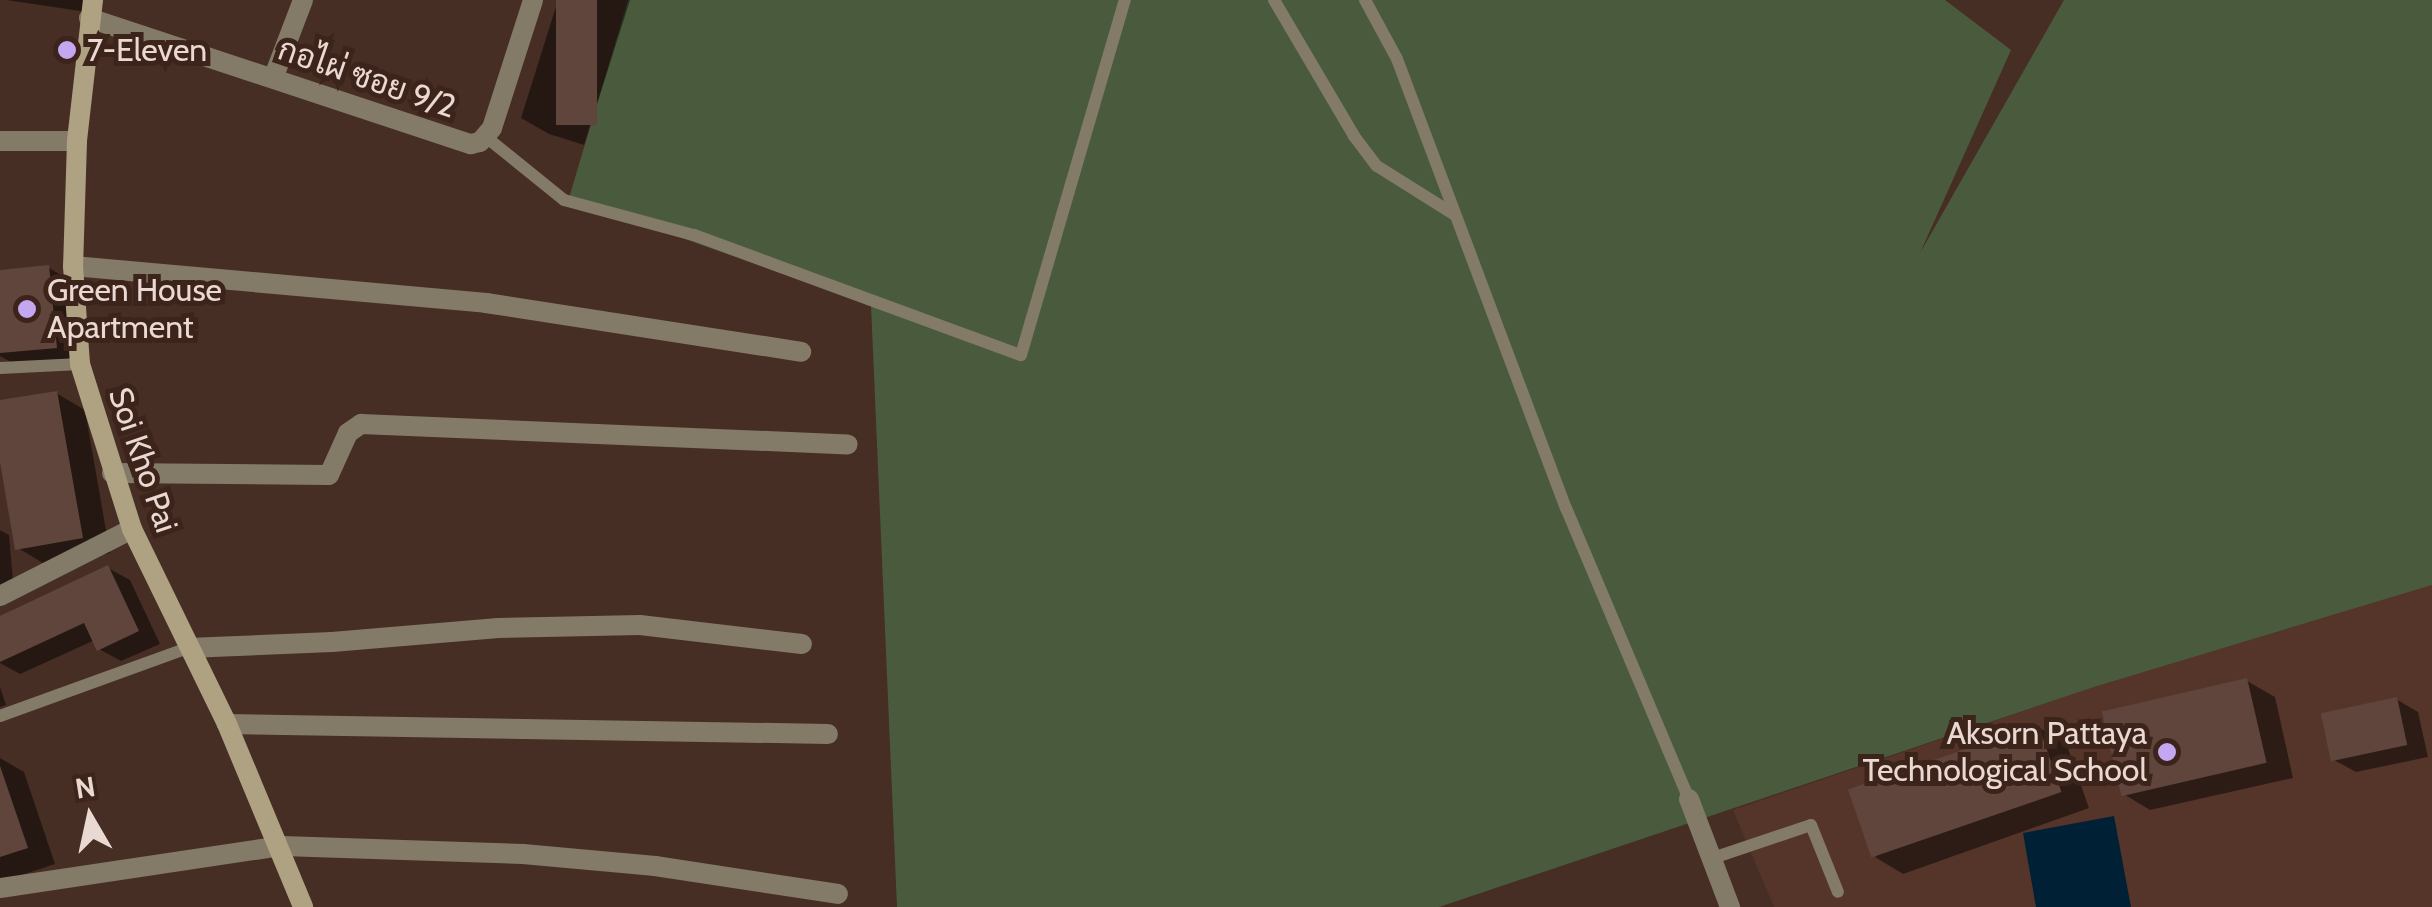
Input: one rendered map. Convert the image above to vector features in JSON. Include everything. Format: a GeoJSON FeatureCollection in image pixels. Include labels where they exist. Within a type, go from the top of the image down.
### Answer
{"type":"FeatureCollection","features":[{"type":"Feature","properties":{"kind":"street"},"geometry":{"type":"LineString","coordinates":[[274,76],[303,0]]}},
{"type":"Feature","properties":{"kind":"street","name":"กอไผ่ ซอย 9/2"},"geometry":{"type":"LineString","coordinates":[[91,9],[461,142],[480,142],[486,137],[530,1]]}},
{"type":"Feature","properties":{"kind":"street","name":"Soi Kho Pai"},"geometry":{"type":"LineString","coordinates":[[91,9],[77,141],[73,266],[80,364],[132,529],[227,724],[282,846],[303,907]]}},
{"type":"Feature","properties":{"kind":"street"},"geometry":{"type":"LineString","coordinates":[[0,140],[77,141]]}},
{"type":"Feature","properties":{"kind":"street"},"geometry":{"type":"LineString","coordinates":[[73,266],[486,303],[801,352]]}},
{"type":"Feature","properties":{"kind":"street"},"geometry":{"type":"LineString","coordinates":[[112,473],[329,475],[348,434],[361,424],[848,444]]}},
{"type":"Feature","properties":{"kind":"street"},"geometry":{"type":"LineString","coordinates":[[0,596],[132,529]]}},
{"type":"Feature","properties":{"kind":"street"},"geometry":{"type":"LineString","coordinates":[[188,648],[332,642],[498,628],[640,625],[802,644]]}},
{"type":"Feature","properties":{"kind":"street"},"geometry":{"type":"LineString","coordinates":[[227,724],[828,734]]}},
{"type":"Feature","properties":{"kind":"street"},"geometry":{"type":"LineString","coordinates":[[1689,799],[1730,907]]}},
{"type":"Feature","properties":{"kind":"street"},"geometry":{"type":"LineString","coordinates":[[0,888],[282,846],[542,856],[655,866],[838,894]]}},
{"type":"Feature","properties":{"kind":"lane"},"geometry":{"type":"LineString","coordinates":[[486,137],[564,200],[694,235],[1021,355],[1125,0]]}},
{"type":"Feature","properties":{"kind":"lane"},"geometry":{"type":"LineString","coordinates":[[1274,0],[1354,136],[1377,166],[1452,212]]}},
{"type":"Feature","properties":{"kind":"lane"},"geometry":{"type":"LineString","coordinates":[[1365,0],[1397,59],[1566,508],[1689,799]]}},
{"type":"Feature","properties":{"kind":"lane"},"geometry":{"type":"LineString","coordinates":[[0,368],[80,364]]}},
{"type":"Feature","properties":{"kind":"lane"},"geometry":{"type":"LineString","coordinates":[[0,716],[188,648]]}},
{"type":"Feature","properties":{"kind":"lane"},"geometry":{"type":"LineString","coordinates":[[1713,858],[1811,825],[1838,892]]}},
{"type":"Feature","properties":{"kind":"shaded area","name":"Aksorn Pattaya Technological School"},"geometry":{"type":"Polygon","coordinates":[[[2432,585],[2432,907],[1774,907],[1733,810],[2094,687],[2432,585]]]}},
{"type":"Feature","properties":{"kind":"green space"},"geometry":{"type":"Polygon","coordinates":[[[628,0],[1945,0],[2011,50],[1920,253],[2064,0],[2432,0],[2432,585],[2094,687],[1439,907],[897,907],[871,305],[569,198],[628,0]]]}},
{"type":"Feature","properties":{"kind":"water"},"geometry":{"type":"Polygon","coordinates":[[[2114,816],[2131,907],[2036,907],[2023,833],[2114,816]]]}},
{"type":"Feature","properties":{"kind":"building"},"geometry":{"type":"Polygon","coordinates":[[[556,0],[597,0],[597,125],[556,125],[556,0]]]}},
{"type":"Feature","properties":{"kind":"building","name":"Green House Apartment"},"geometry":{"type":"Polygon","coordinates":[[[49,265],[57,348],[0,353],[0,270],[49,265]]]}},
{"type":"Feature","properties":{"kind":"building"},"geometry":{"type":"Polygon","coordinates":[[[57,391],[83,538],[15,550],[0,462],[0,400],[57,391]]]}},
{"type":"Feature","properties":{"kind":"building"},"geometry":{"type":"Polygon","coordinates":[[[108,565],[139,631],[97,651],[84,623],[0,662],[0,616],[108,565]]]}},
{"type":"Feature","properties":{"kind":"building"},"geometry":{"type":"Polygon","coordinates":[[[2247,678],[2267,763],[2121,796],[2102,712],[2247,678]]]}},
{"type":"Feature","properties":{"kind":"building"},"geometry":{"type":"Polygon","coordinates":[[[2397,697],[2407,745],[2331,761],[2321,713],[2397,697]]]}},
{"type":"Feature","properties":{"kind":"building"},"geometry":{"type":"Polygon","coordinates":[[[2038,724],[2061,792],[1871,858],[1848,789],[2038,724]]]}},
{"type":"Feature","properties":{"kind":"building"},"geometry":{"type":"Polygon","coordinates":[[[0,766],[28,848],[0,857],[0,766]]]}},
{"type":"Feature","properties":{"kind":"place","name":"7-Eleven"},"geometry":{"type":"Point","coordinates":[67,50]}},
{"type":"Feature","properties":{"kind":"place","name":"Green House Apartment"},"geometry":{"type":"Point","coordinates":[27,309]}},
{"type":"Feature","properties":{"kind":"place","name":"Aksorn Pattaya Technological School"},"geometry":{"type":"Point","coordinates":[2167,752]}}]}
